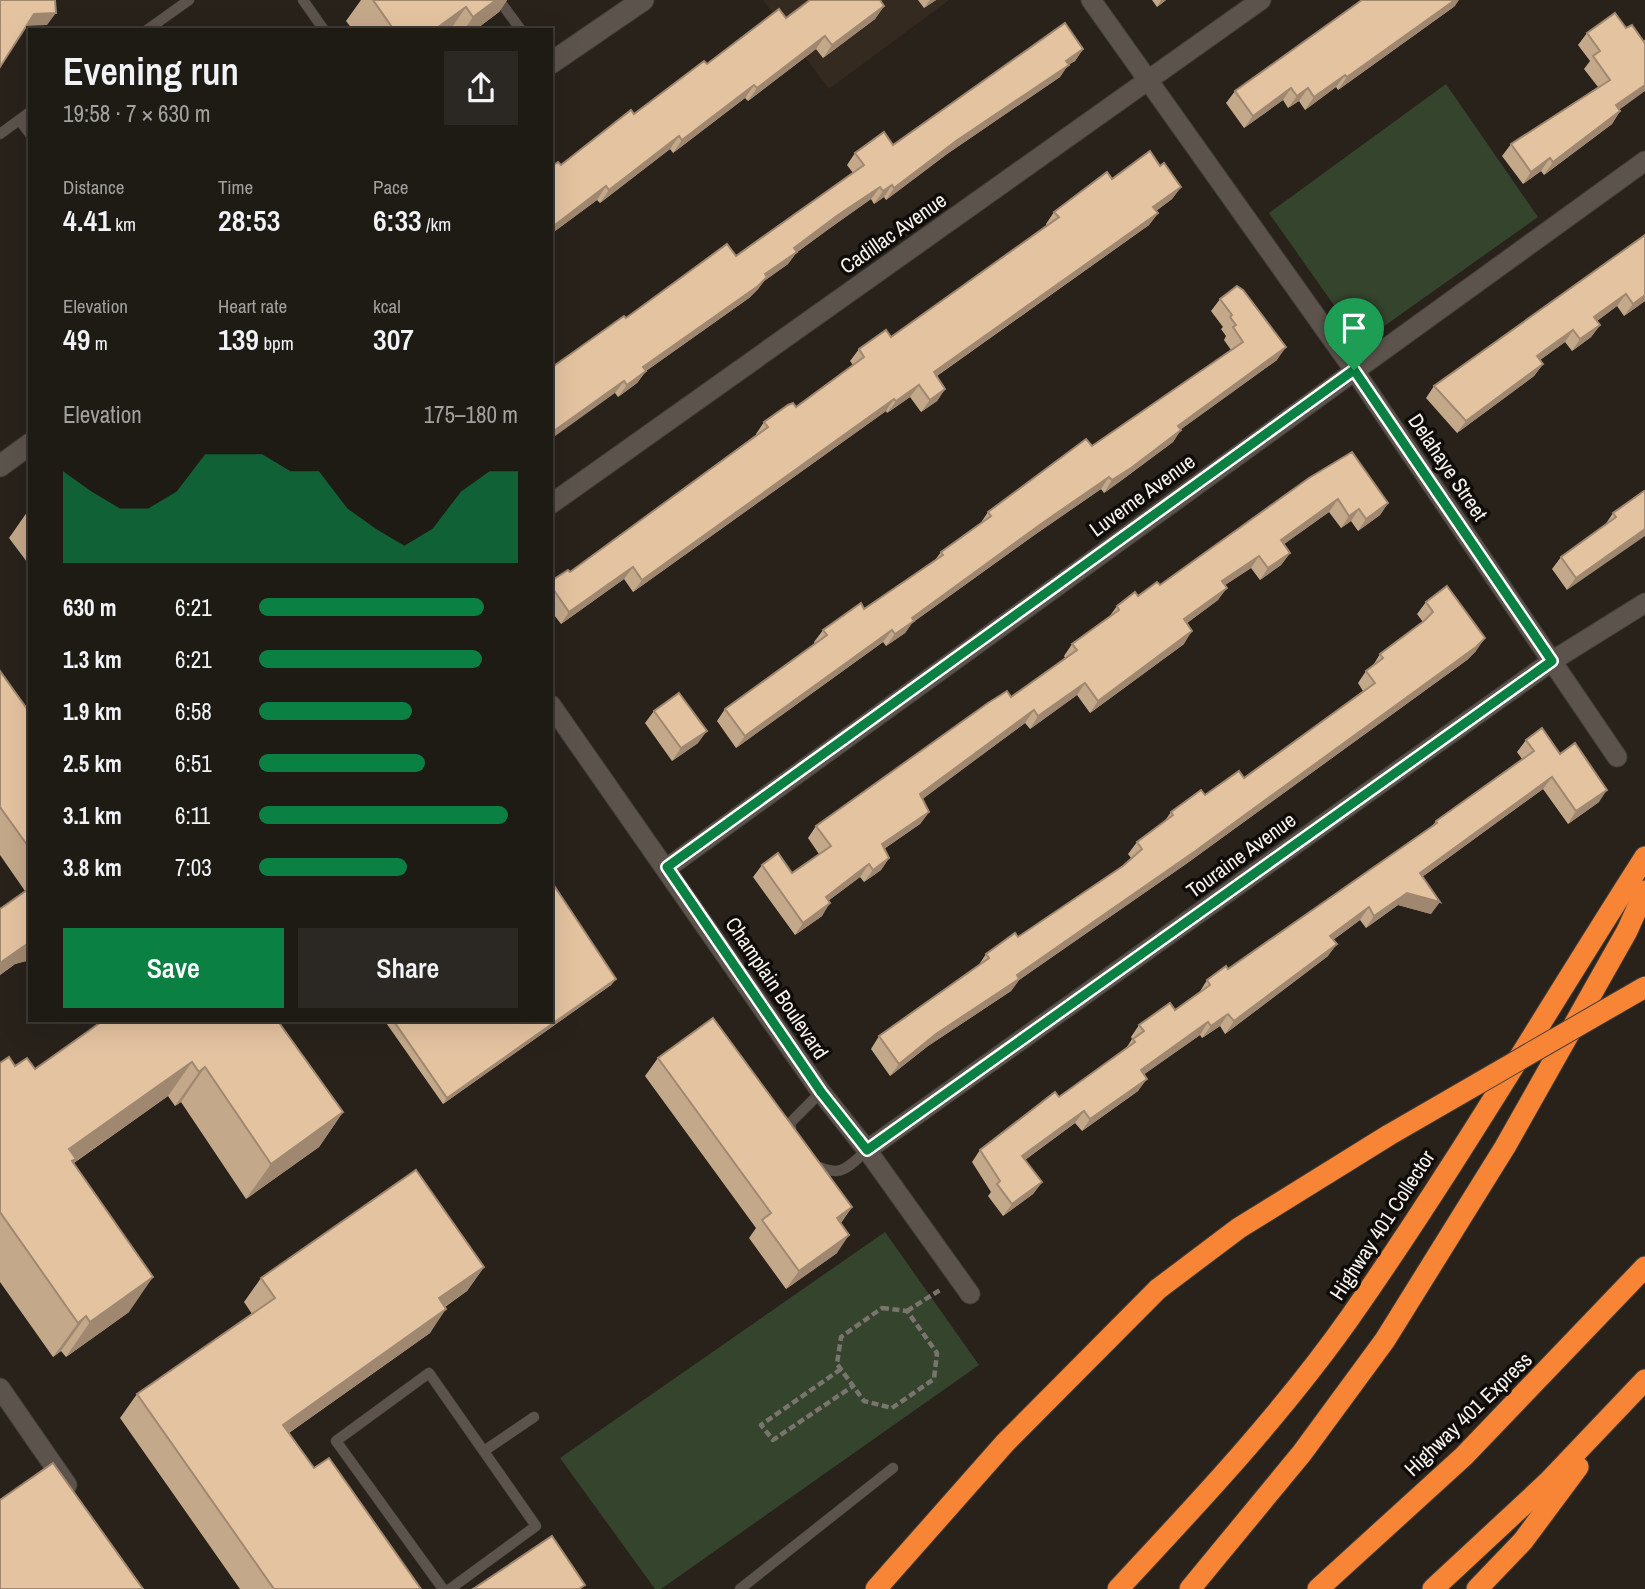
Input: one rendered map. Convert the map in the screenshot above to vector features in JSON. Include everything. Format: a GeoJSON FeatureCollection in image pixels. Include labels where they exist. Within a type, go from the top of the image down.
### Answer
{"type":"FeatureCollection","features":[{"type":"Feature","properties":{"kind":"highway","name":"Highway 401 Collector"},"geometry":{"type":"LineString","coordinates":[[1118,1589],[1250,1447],[1350,1317],[1453,1161],[1645,857]]}},
{"type":"Feature","properties":{"kind":"highway"},"geometry":{"type":"LineString","coordinates":[[1190,1589],[1302,1453],[1385,1340],[1505,1147],[1627,931],[1645,891]]}},
{"type":"Feature","properties":{"kind":"highway"},"geometry":{"type":"LineString","coordinates":[[876,1589],[1005,1443],[1158,1289],[1239,1228],[1389,1135],[1645,987]]}},
{"type":"Feature","properties":{"kind":"highway","name":"Highway 401 Express"},"geometry":{"type":"LineString","coordinates":[[1318,1589],[1464,1456],[1645,1267]]}},
{"type":"Feature","properties":{"kind":"highway"},"geometry":{"type":"LineString","coordinates":[[1433,1589],[1548,1482],[1639,1386]]}},
{"type":"Feature","properties":{"kind":"highway"},"geometry":{"type":"LineString","coordinates":[[1477,1589],[1523,1541],[1639,1386]]}},
{"type":"Feature","properties":{"kind":"main road"},"geometry":{"type":"LineString","coordinates":[[553,62],[643,0]]}},
{"type":"Feature","properties":{"kind":"main road"},"geometry":{"type":"LineString","coordinates":[[0,466],[28,445]]}},
{"type":"Feature","properties":{"kind":"street","name":"Delahaye Street"},"geometry":{"type":"LineString","coordinates":[[1091,0],[1354,370],[1617,757]]}},
{"type":"Feature","properties":{"kind":"street","name":"Cadillac Avenue"},"geometry":{"type":"LineString","coordinates":[[553,503],[1261,0]]}},
{"type":"Feature","properties":{"kind":"street","name":"Luverne Avenue"},"geometry":{"type":"LineString","coordinates":[[667,867],[1645,161]]}},
{"type":"Feature","properties":{"kind":"street","name":"Touraine Avenue"},"geometry":{"type":"LineString","coordinates":[[867,1150],[1552,661],[1645,603]]}},
{"type":"Feature","properties":{"kind":"street","name":"Champlain Boulevard"},"geometry":{"type":"LineString","coordinates":[[553,708],[667,867],[821,1092],[867,1150],[970,1294]]}},
{"type":"Feature","properties":{"kind":"street"},"geometry":{"type":"LineString","coordinates":[[0,1388],[79,1503]]}},
{"type":"Feature","properties":{"kind":"lane"},"geometry":{"type":"LineString","coordinates":[[150,28],[189,0]]}},
{"type":"Feature","properties":{"kind":"lane"},"geometry":{"type":"LineString","coordinates":[[303,0],[323,28]]}},
{"type":"Feature","properties":{"kind":"lane"},"geometry":{"type":"LineString","coordinates":[[499,0],[520,28]]}},
{"type":"Feature","properties":{"kind":"lane"},"geometry":{"type":"LineString","coordinates":[[0,134],[28,114]]}},
{"type":"Feature","properties":{"kind":"lane"},"geometry":{"type":"LineString","coordinates":[[20,121],[28,131]]}},
{"type":"Feature","properties":{"kind":"lane"},"geometry":{"type":"LineString","coordinates":[[794,1146],[790,1123],[821,1092]]}},
{"type":"Feature","properties":{"kind":"lane"},"geometry":{"type":"LineString","coordinates":[[797,1157],[831,1173],[846,1170],[867,1150]]}},
{"type":"Feature","properties":{"kind":"lane"},"geometry":{"type":"LineString","coordinates":[[443,1589],[336,1441],[429,1373],[536,1526],[450,1589]]}},
{"type":"Feature","properties":{"kind":"lane"},"geometry":{"type":"LineString","coordinates":[[484,1451],[534,1417]]}},
{"type":"Feature","properties":{"kind":"lane"},"geometry":{"type":"LineString","coordinates":[[740,1589],[893,1468]]}},
{"type":"Feature","properties":{"kind":"path"},"geometry":{"type":"LineString","coordinates":[[907,1311],[937,1353],[934,1379],[891,1408],[864,1401],[837,1364],[841,1337],[882,1308],[907,1311],[958,1278]]}},
{"type":"Feature","properties":{"kind":"path"},"geometry":{"type":"LineString","coordinates":[[841,1369],[761,1425],[773,1440],[853,1386]]}},
{"type":"Feature","properties":{"kind":"shaded area"},"geometry":{"type":"Polygon","coordinates":[[[763,0],[949,0],[829,89],[763,0]]]}},
{"type":"Feature","properties":{"kind":"green space"},"geometry":{"type":"Polygon","coordinates":[[[1446,84],[1538,217],[1373,334],[1360,335],[1350,328],[1269,213],[1446,84]]]}},
{"type":"Feature","properties":{"kind":"green space"},"geometry":{"type":"Polygon","coordinates":[[[885,1232],[979,1365],[661,1589],[655,1589],[560,1458],[885,1232]]]}},
{"type":"Feature","properties":{"kind":"building"},"geometry":{"type":"Polygon","coordinates":[[[0,0],[55,0],[56,13],[34,14],[0,67],[0,0]]]}},
{"type":"Feature","properties":{"kind":"building"},"geometry":{"type":"Polygon","coordinates":[[[373,0],[496,0],[473,17],[466,7],[437,28],[393,28],[373,0]]]}},
{"type":"Feature","properties":{"kind":"building"},"geometry":{"type":"Polygon","coordinates":[[[810,0],[880,0],[884,6],[832,45],[825,36],[757,88],[754,85],[682,140],[679,136],[609,190],[606,186],[553,226],[553,166],[558,162],[561,165],[631,110],[634,114],[704,61],[707,64],[779,9],[786,18],[810,0]]]}},
{"type":"Feature","properties":{"kind":"building"},"geometry":{"type":"Polygon","coordinates":[[[1362,0],[1455,0],[1347,77],[1345,75],[1314,97],[1308,88],[1297,96],[1291,88],[1253,116],[1235,91],[1362,0]]]}},
{"type":"Feature","properties":{"kind":"building"},"geometry":{"type":"Polygon","coordinates":[[[1615,13],[1626,28],[1632,25],[1645,41],[1645,85],[1616,105],[1620,111],[1553,162],[1550,158],[1531,172],[1511,144],[1610,80],[1593,56],[1600,51],[1587,33],[1615,13]]]}},
{"type":"Feature","properties":{"kind":"building"},"geometry":{"type":"Polygon","coordinates":[[[1065,23],[1083,49],[1066,61],[1069,65],[956,141],[894,188],[892,185],[883,191],[880,187],[838,215],[794,248],[797,252],[765,274],[767,277],[758,286],[643,367],[646,371],[627,385],[624,381],[553,432],[553,367],[624,316],[626,318],[727,244],[736,256],[864,165],[855,153],[884,132],[893,145],[1065,23]]]}},
{"type":"Feature","properties":{"kind":"building"},"geometry":{"type":"Polygon","coordinates":[[[1150,151],[1160,166],[1164,163],[1181,187],[1153,207],[1158,213],[934,372],[945,389],[930,400],[919,385],[896,401],[894,399],[642,580],[633,567],[569,612],[553,589],[553,580],[568,570],[570,572],[768,427],[764,422],[788,405],[793,403],[796,407],[864,357],[859,349],[886,330],[891,337],[1059,217],[1054,212],[1107,172],[1112,179],[1150,151]]]}},
{"type":"Feature","properties":{"kind":"building"},"geometry":{"type":"Polygon","coordinates":[[[1645,235],[1645,295],[1633,304],[1626,294],[1594,317],[1600,325],[1580,339],[1573,330],[1537,356],[1543,364],[1466,421],[1434,386],[1645,235]]]}},
{"type":"Feature","properties":{"kind":"building"},"geometry":{"type":"Polygon","coordinates":[[[1237,286],[1243,290],[1286,347],[1178,426],[1181,430],[1131,468],[1112,480],[1109,477],[1041,524],[912,618],[914,621],[895,634],[892,630],[745,736],[725,709],[827,635],[823,630],[861,603],[864,609],[943,555],[941,552],[991,516],[988,512],[1086,439],[1092,446],[1243,342],[1233,327],[1236,325],[1230,317],[1232,315],[1220,299],[1237,286]]]}},
{"type":"Feature","properties":{"kind":"building"},"geometry":{"type":"Polygon","coordinates":[[[1352,452],[1388,503],[1366,519],[1359,509],[1349,516],[1338,499],[1281,540],[1290,553],[1268,568],[1259,556],[1222,581],[1227,588],[1184,619],[1192,631],[1098,701],[1085,683],[1038,716],[1034,710],[920,794],[929,812],[882,844],[889,858],[873,870],[869,864],[826,897],[830,903],[803,923],[762,865],[778,853],[792,873],[831,846],[816,826],[988,703],[1007,691],[1011,697],[1077,650],[1072,644],[1119,610],[1117,606],[1135,592],[1138,596],[1157,582],[1160,585],[1309,478],[1352,452]]]}},
{"type":"Feature","properties":{"kind":"building"},"geometry":{"type":"Polygon","coordinates":[[[1644,491],[1645,529],[1576,578],[1561,557],[1616,517],[1613,513],[1644,491]]]}},
{"type":"Feature","properties":{"kind":"building"},"geometry":{"type":"Polygon","coordinates":[[[1447,586],[1485,638],[1476,647],[1194,852],[1017,975],[1019,979],[936,1034],[899,1064],[879,1036],[989,958],[986,954],[1015,933],[1018,937],[1123,866],[1142,849],[1137,842],[1201,790],[1205,795],[1239,771],[1244,778],[1375,683],[1366,671],[1383,658],[1380,654],[1433,612],[1426,602],[1447,586]]]}},
{"type":"Feature","properties":{"kind":"building"},"geometry":{"type":"Polygon","coordinates":[[[0,671],[28,710],[28,846],[0,807],[0,671]]]}},
{"type":"Feature","properties":{"kind":"building"},"geometry":{"type":"Polygon","coordinates":[[[679,693],[707,731],[681,748],[654,711],[679,693]]]}},
{"type":"Feature","properties":{"kind":"building"},"geometry":{"type":"Polygon","coordinates":[[[1542,728],[1560,754],[1575,743],[1607,790],[1576,811],[1552,777],[1420,873],[1440,902],[1407,893],[1374,916],[1369,907],[1330,936],[1337,944],[1234,1021],[1228,1014],[1211,1026],[1208,1022],[1141,1070],[1147,1079],[1090,1119],[1084,1111],[1022,1156],[1042,1182],[1012,1204],[997,1184],[1000,1181],[980,1150],[1055,1092],[1059,1097],[1135,1042],[1133,1039],[1144,1031],[1139,1025],[1170,1003],[1175,1010],[1210,985],[1207,980],[1226,966],[1228,969],[1437,823],[1436,821],[1534,751],[1526,740],[1542,728]]]}},
{"type":"Feature","properties":{"kind":"building"},"geometry":{"type":"Polygon","coordinates":[[[553,884],[616,979],[447,1098],[394,1022],[553,1022],[553,884]]]}},
{"type":"Feature","properties":{"kind":"building"},"geometry":{"type":"Polygon","coordinates":[[[28,889],[28,943],[0,963],[0,909],[28,889]]]}},
{"type":"Feature","properties":{"kind":"building"},"geometry":{"type":"Polygon","coordinates":[[[713,1018],[852,1207],[837,1218],[849,1235],[799,1271],[762,1220],[771,1213],[658,1058],[713,1018]]]}},
{"type":"Feature","properties":{"kind":"building"},"geometry":{"type":"Polygon","coordinates":[[[101,1022],[278,1022],[343,1112],[271,1164],[205,1067],[199,1072],[192,1062],[69,1149],[76,1159],[72,1161],[153,1277],[90,1322],[86,1316],[78,1323],[0,1212],[0,1063],[9,1057],[15,1066],[27,1058],[35,1069],[101,1022]]]}},
{"type":"Feature","properties":{"kind":"building"},"geometry":{"type":"Polygon","coordinates":[[[416,1170],[484,1267],[439,1298],[446,1309],[283,1425],[314,1468],[329,1458],[421,1589],[274,1589],[137,1394],[275,1298],[261,1278],[416,1170]]]}},
{"type":"Feature","properties":{"kind":"building"},"geometry":{"type":"Polygon","coordinates":[[[53,1463],[143,1589],[0,1589],[0,1500],[53,1463]]]}},
{"type":"Feature","properties":{"kind":"building"},"geometry":{"type":"Polygon","coordinates":[[[552,1536],[585,1585],[579,1589],[473,1589],[552,1536]]]}},
{"type":"Feature","properties":{"kind":"route"},"geometry":{"type":"LineString","coordinates":[[1354,370],[1552,661],[867,1150],[821,1092],[667,867],[1354,370]]}}]}
